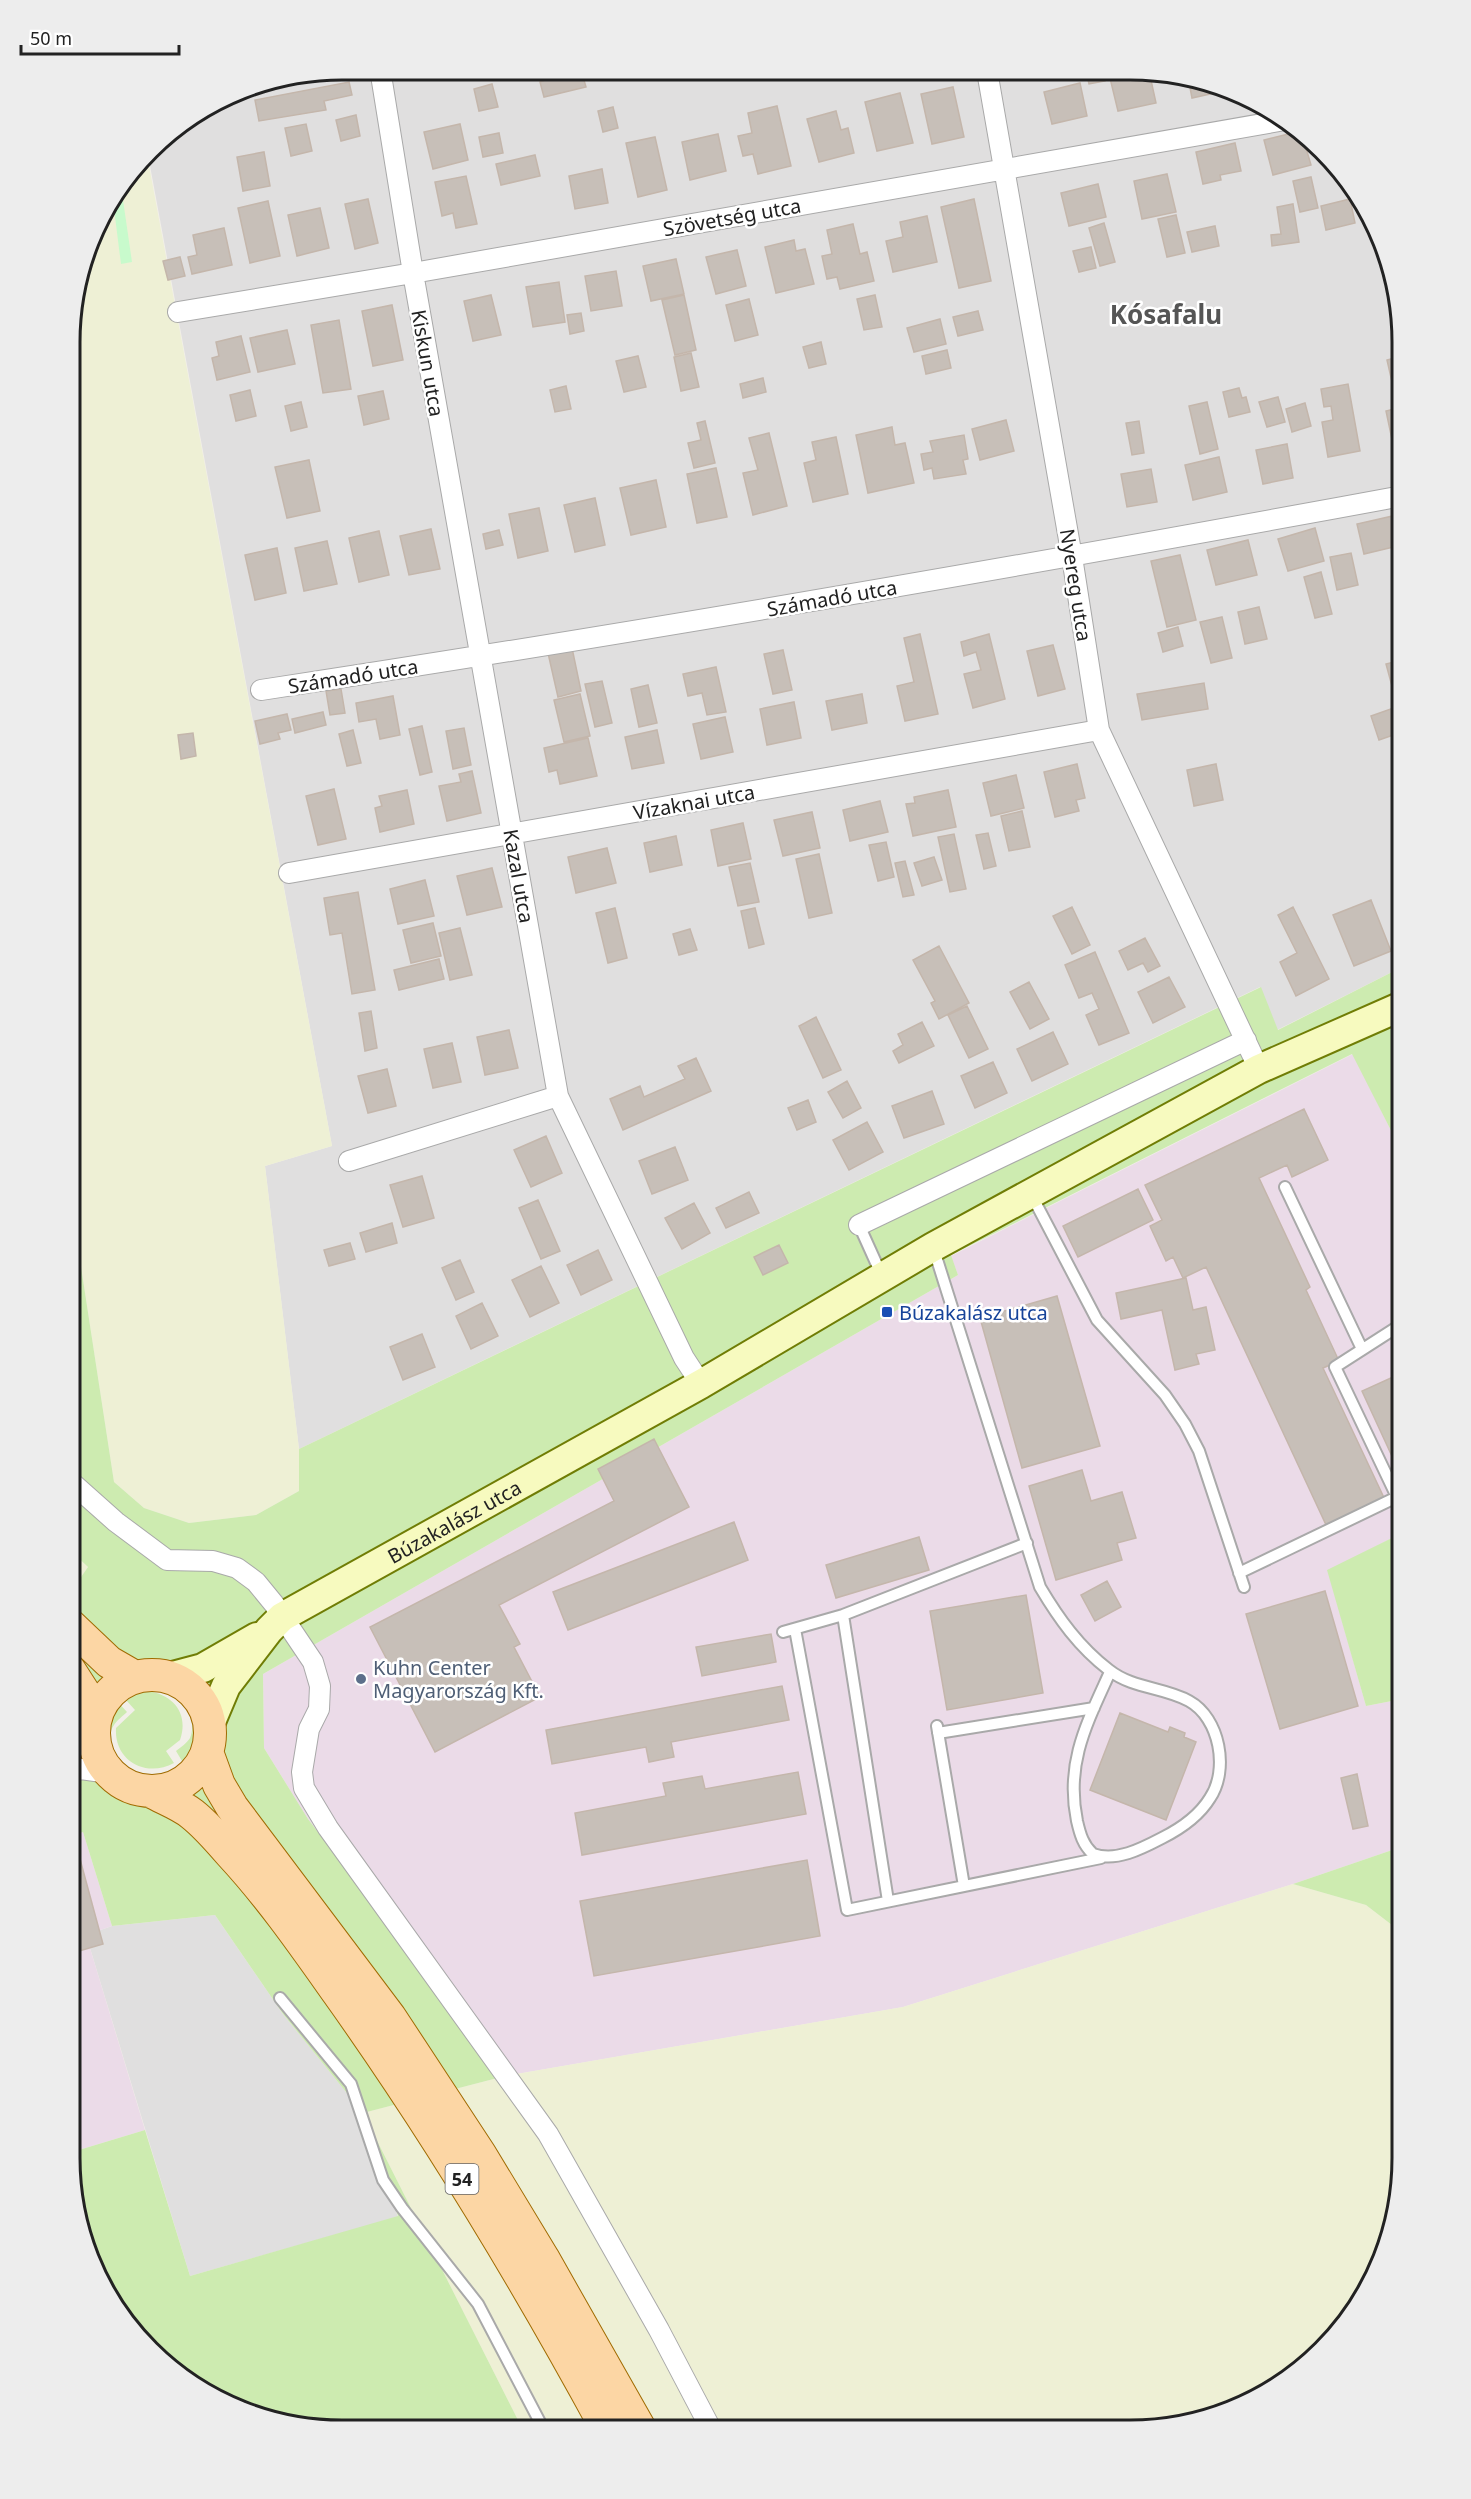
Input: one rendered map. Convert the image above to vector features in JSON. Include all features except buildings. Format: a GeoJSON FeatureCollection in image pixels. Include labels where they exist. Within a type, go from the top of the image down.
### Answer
{"type":"FeatureCollection","features":[{"type":"Feature","properties":{"kind":"main road"},"geometry":{"type":"LineString","coordinates":[[80,1634],[109,1662],[135,1677]]}},
{"type":"Feature","properties":{"kind":"main road"},"geometry":{"type":"LineString","coordinates":[[87,1731],[102,1704],[116,1687],[135,1677],[158,1675],[169,1677]]}},
{"type":"Feature","properties":{"kind":"main road","name":"54"},"geometry":{"type":"LineString","coordinates":[[169,1677],[180,1682],[196,1695],[207,1714],[209,1738],[219,1785],[232,1807],[390,2018],[480,2154],[543,2258],[635,2420]]}},
{"type":"Feature","properties":{"kind":"main road"},"geometry":{"type":"LineString","coordinates":[[80,1706],[87,1731],[109,1773]]}},
{"type":"Feature","properties":{"kind":"main road"},"geometry":{"type":"LineString","coordinates":[[152,1792],[182,1784],[198,1770],[209,1738]]}},
{"type":"Feature","properties":{"kind":"main road","name":"54"},"geometry":{"type":"LineString","coordinates":[[109,1773],[136,1790],[152,1792],[191,1813],[249,1874],[300,1940],[368,2035],[451,2162],[520,2273],[603,2420]]}},
{"type":"Feature","properties":{"kind":"street","name":"Kiskun utca"},"geometry":{"type":"LineString","coordinates":[[382,80],[412,273],[480,657]]}},
{"type":"Feature","properties":{"kind":"street","name":"Nyereg utca"},"geometry":{"type":"LineString","coordinates":[[989,80],[1072,557],[1099,730],[1259,1069]]}},
{"type":"Feature","properties":{"kind":"street","name":"Szövetség utca"},"geometry":{"type":"LineString","coordinates":[[178,312],[1272,122]]}},
{"type":"Feature","properties":{"kind":"street","name":"Számadó utca"},"geometry":{"type":"LineString","coordinates":[[261,690],[480,657],[1072,557],[1392,498]]}},
{"type":"Feature","properties":{"kind":"street","name":"Kazal utca"},"geometry":{"type":"LineString","coordinates":[[480,657],[558,1096],[684,1358],[700,1384]]}},
{"type":"Feature","properties":{"kind":"street","name":"Vízaknai utca"},"geometry":{"type":"LineString","coordinates":[[289,873],[1099,730]]}},
{"type":"Feature","properties":{"kind":"street","name":"Búzakalász utca"},"geometry":{"type":"LineString","coordinates":[[169,1677],[203,1668],[276,1623],[700,1384],[933,1246],[1259,1069],[1392,1010]]}},
{"type":"Feature","properties":{"kind":"street"},"geometry":{"type":"LineString","coordinates":[[859,1225],[1246,1040]]}},
{"type":"Feature","properties":{"kind":"street"},"geometry":{"type":"LineString","coordinates":[[349,1161],[558,1096]]}},
{"type":"Feature","properties":{"kind":"street"},"geometry":{"type":"LineString","coordinates":[[80,1489],[116,1522],[168,1560],[213,1561],[237,1568],[256,1582],[276,1623],[313,1662],[320,1686],[320,1709],[309,1729],[303,1759],[304,1788],[328,1828],[548,2134],[659,2330],[706,2420]]}},
{"type":"Feature","properties":{"kind":"street","name":"Búzakalász utca"},"geometry":{"type":"LineString","coordinates":[[209,1738],[226,1686],[276,1623]]}},
{"type":"Feature","properties":{"kind":"street"},"geometry":{"type":"LineString","coordinates":[[80,1769],[109,1773]]}},
{"type":"Feature","properties":{"kind":"lane"},"geometry":{"type":"LineString","coordinates":[[1285,1186],[1362,1349]]}},
{"type":"Feature","properties":{"kind":"lane"},"geometry":{"type":"LineString","coordinates":[[1031,1193],[1097,1320],[1165,1395],[1185,1424],[1199,1451],[1244,1587]]}},
{"type":"Feature","properties":{"kind":"lane"},"geometry":{"type":"LineString","coordinates":[[859,1225],[882,1276]]}},
{"type":"Feature","properties":{"kind":"lane"},"geometry":{"type":"LineString","coordinates":[[795,1629],[847,1910],[1134,1852],[1189,1822],[1212,1796],[1219,1764],[1216,1734],[1200,1708],[1188,1700],[1125,1681],[1110,1672],[1088,1652],[1055,1613],[1040,1587],[933,1246]]}},
{"type":"Feature","properties":{"kind":"lane"},"geometry":{"type":"LineString","coordinates":[[1392,1330],[1335,1367],[1392,1487]]}},
{"type":"Feature","properties":{"kind":"lane"},"geometry":{"type":"LineString","coordinates":[[1239,1573],[1392,1499]]}},
{"type":"Feature","properties":{"kind":"lane"},"geometry":{"type":"LineString","coordinates":[[783,1632],[843,1616],[1027,1543]]}},
{"type":"Feature","properties":{"kind":"lane"},"geometry":{"type":"LineString","coordinates":[[843,1616],[888,1901]]}},
{"type":"Feature","properties":{"kind":"lane"},"geometry":{"type":"LineString","coordinates":[[1105,1857],[1093,1854],[1086,1846],[1078,1826],[1073,1788],[1076,1759],[1110,1672]]}},
{"type":"Feature","properties":{"kind":"lane"},"geometry":{"type":"LineString","coordinates":[[964,1886],[937,1729],[1094,1708]]}},
{"type":"Feature","properties":{"kind":"lane"},"geometry":{"type":"LineString","coordinates":[[280,1998],[351,2084],[383,2180],[402,2208],[478,2304],[539,2420]]}},
{"type":"Feature","properties":{"kind":"shaded area"},"geometry":{"type":"Polygon","coordinates":[[[325,80],[1146,80],[1197,88],[1230,99],[1275,124],[1315,156],[1347,196],[1372,241],[1383,274],[1391,325],[1392,972],[1277,1030],[1260,987],[299,1449],[265,1166],[332,1146],[150,164],[156,156],[196,124],[241,99],[274,88],[325,80]]]}},
{"type":"Feature","properties":{"kind":"shaded area"},"geometry":{"type":"Polygon","coordinates":[[[1353,1054],[1392,1132],[1392,1538],[1328,1571],[1366,1706],[1392,1701],[1392,1850],[1293,1884],[903,2007],[505,2076],[308,1819],[264,1748],[263,1674],[958,1275],[951,1256],[1353,1054]]]}},
{"type":"Feature","properties":{"kind":"shaded area"},"geometry":{"type":"Polygon","coordinates":[[[83,1832],[112,1926],[86,1935],[145,2130],[80,2150],[80,1833],[83,1832]]]}},
{"type":"Feature","properties":{"kind":"shaded area"},"geometry":{"type":"Polygon","coordinates":[[[215,1915],[283,2014],[363,2113],[398,2217],[190,2276],[86,1935],[112,1926],[215,1915]]]}},
{"type":"Feature","properties":{"kind":"green space"},"geometry":{"type":"Polygon","coordinates":[[[149,165],[332,1146],[265,1166],[299,1449],[299,1491],[256,1515],[189,1523],[144,1508],[114,1482],[80,1260],[80,325],[88,274],[99,241],[124,196],[149,165]]]}},
{"type":"Feature","properties":{"kind":"green space"},"geometry":{"type":"Polygon","coordinates":[[[123,198],[132,262],[121,264],[114,212],[123,198]]]}},
{"type":"Feature","properties":{"kind":"green space"},"geometry":{"type":"Polygon","coordinates":[[[1392,972],[1392,1132],[1352,1054],[951,1255],[958,1275],[263,1674],[264,1748],[308,1819],[505,2076],[363,2113],[283,2014],[215,1915],[112,1926],[83,1832],[80,1833],[80,1579],[88,1567],[80,1559],[80,1260],[114,1482],[144,1508],[189,1523],[256,1515],[299,1491],[299,1449],[1261,987],[1278,1030],[1392,972]],[[147,1687],[129,1691],[117,1701],[127,1712],[115,1723],[110,1739],[117,1759],[124,1768],[132,1773],[153,1777],[185,1766],[176,1751],[190,1738],[191,1719],[181,1704],[165,1692],[147,1687]]]}},
{"type":"Feature","properties":{"kind":"green space"},"geometry":{"type":"Polygon","coordinates":[[[1392,1538],[1392,1701],[1366,1706],[1327,1570],[1392,1538]]]}},
{"type":"Feature","properties":{"kind":"green space"},"geometry":{"type":"Polygon","coordinates":[[[80,1559],[88,1567],[80,1579],[80,1559]]]}},
{"type":"Feature","properties":{"kind":"green space"},"geometry":{"type":"Polygon","coordinates":[[[148,1691],[172,1701],[181,1714],[180,1740],[166,1751],[174,1763],[163,1767],[143,1767],[134,1763],[120,1750],[117,1740],[116,1728],[135,1710],[126,1700],[148,1691]]]}},
{"type":"Feature","properties":{"kind":"green space"},"geometry":{"type":"Polygon","coordinates":[[[1392,1850],[1392,1925],[1366,1905],[1293,1884],[1392,1850]]]}},
{"type":"Feature","properties":{"kind":"green space"},"geometry":{"type":"Polygon","coordinates":[[[1293,1884],[1366,1905],[1392,1925],[1392,2157],[1383,2225],[1372,2258],[1347,2303],[1315,2343],[1275,2375],[1230,2400],[1197,2411],[1163,2417],[1129,2420],[518,2420],[363,2113],[505,2076],[903,2007],[1293,1884]]]}},
{"type":"Feature","properties":{"kind":"green space"},"geometry":{"type":"Polygon","coordinates":[[[363,2113],[518,2420],[342,2420],[308,2417],[274,2411],[241,2400],[196,2375],[156,2343],[134,2317],[99,2258],[88,2225],[82,2191],[80,2150],[145,2130],[190,2276],[398,2216],[363,2113]]]}},
{"type":"Feature","properties":{"kind":"place","name":"Búzakalász utca"},"geometry":{"type":"Point","coordinates":[887,1312]}},
{"type":"Feature","properties":{"kind":"place","name":"Kuhn Center Magyarország Kft."},"geometry":{"type":"Point","coordinates":[361,1679]}},
{"type":"Feature","properties":{"kind":"district","name":"Kósafalu"},"geometry":{"type":"Point","coordinates":[1166,314]}}]}
